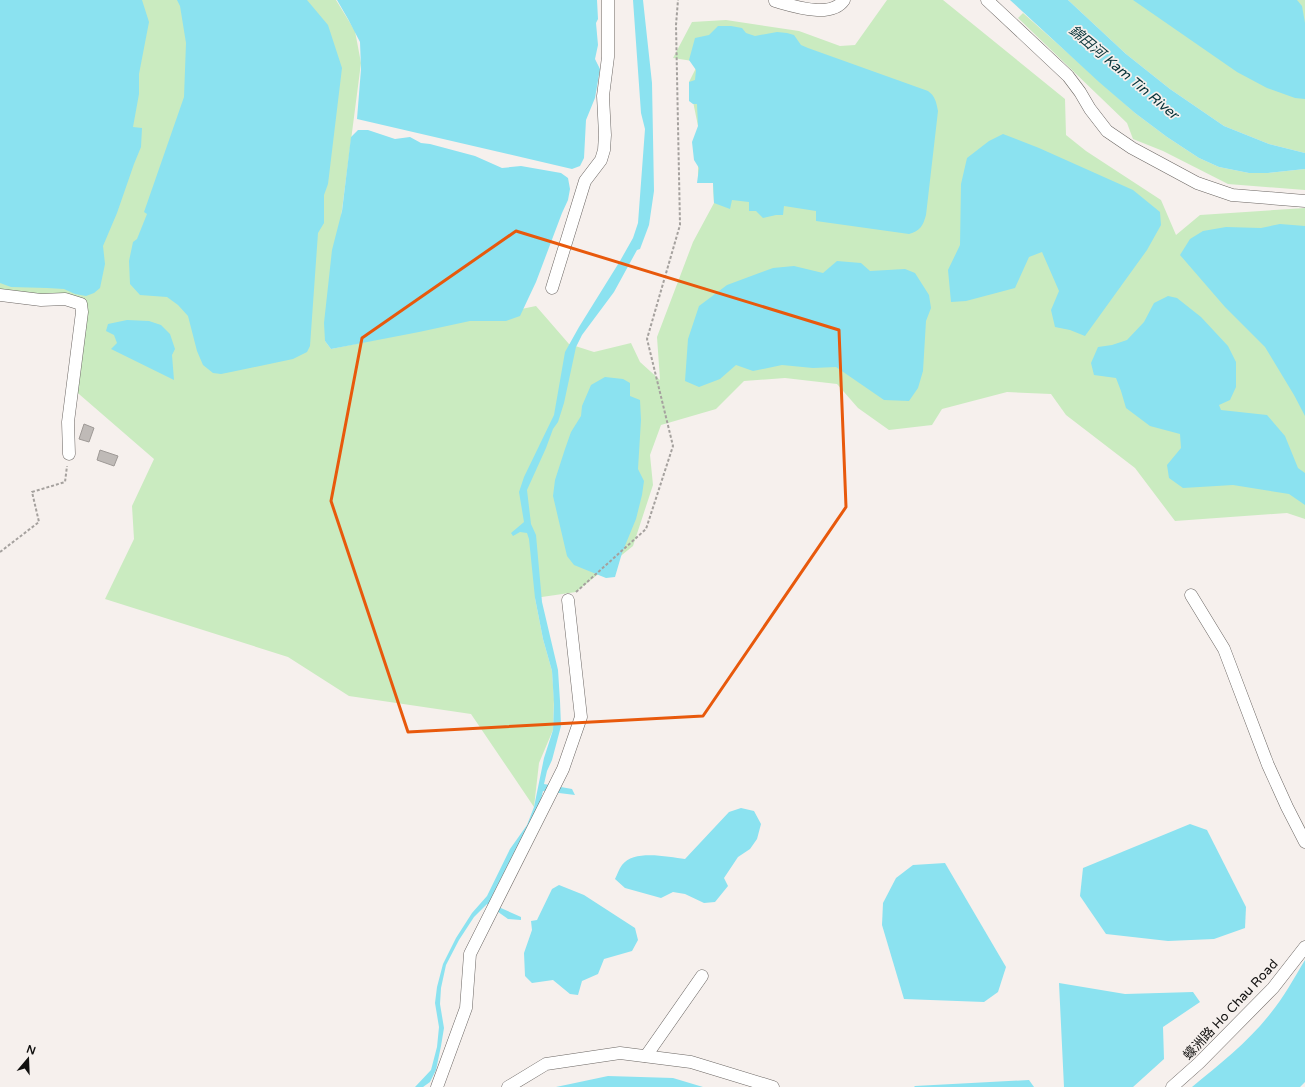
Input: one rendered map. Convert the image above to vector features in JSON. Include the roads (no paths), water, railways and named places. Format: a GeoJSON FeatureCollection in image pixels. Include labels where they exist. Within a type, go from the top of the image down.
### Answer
{"type":"FeatureCollection","features":[{"type":"Feature","properties":{"kind":"street"},"geometry":{"type":"LineString","coordinates":[[552,288],[585,181],[601,160],[604,150],[605,135],[602,96],[608,57],[608,0]]}},
{"type":"Feature","properties":{"kind":"street"},"geometry":{"type":"LineString","coordinates":[[775,1],[806,9],[828,9],[842,4],[844,0]]}},
{"type":"Feature","properties":{"kind":"street"},"geometry":{"type":"LineString","coordinates":[[987,0],[1068,76],[1107,131],[1132,148],[1197,183],[1232,195],[1305,201]]}},
{"type":"Feature","properties":{"kind":"street"},"geometry":{"type":"LineString","coordinates":[[0,295],[41,300],[65,299],[81,304],[82,312],[68,422],[69,454]]}},
{"type":"Feature","properties":{"kind":"street"},"geometry":{"type":"LineString","coordinates":[[1191,595],[1224,649],[1268,765],[1305,842]]}},
{"type":"Feature","properties":{"kind":"street"},"geometry":{"type":"LineString","coordinates":[[438,1087],[466,1008],[470,954],[564,769],[581,717],[568,600]]}},
{"type":"Feature","properties":{"kind":"street","name":"蠔洲路 Ho Chau Road"},"geometry":{"type":"LineString","coordinates":[[1172,1087],[1199,1063],[1273,988],[1305,947]]}},
{"type":"Feature","properties":{"kind":"street"},"geometry":{"type":"LineString","coordinates":[[646,1056],[702,976]]}},
{"type":"Feature","properties":{"kind":"street"},"geometry":{"type":"LineString","coordinates":[[508,1087],[546,1064],[620,1053],[691,1062],[773,1087]]}},
{"type":"Feature","properties":{"kind":"water"},"geometry":{"type":"Polygon","coordinates":[[[0,0],[142,0],[149,22],[139,74],[139,94],[133,127],[142,128],[141,147],[117,213],[103,246],[105,264],[100,288],[94,293],[86,296],[75,294],[64,289],[11,287],[0,283],[0,0]]]}},
{"type":"Feature","properties":{"kind":"water"},"geometry":{"type":"Polygon","coordinates":[[[177,0],[307,0],[328,25],[342,68],[328,184],[324,195],[324,223],[318,233],[310,346],[307,352],[293,359],[221,374],[213,373],[203,365],[197,351],[188,316],[178,305],[167,297],[140,295],[130,284],[129,261],[133,242],[137,239],[147,214],[144,212],[184,97],[186,43],[180,6],[177,0]]]}},
{"type":"Feature","properties":{"kind":"water"},"geometry":{"type":"Polygon","coordinates":[[[337,0],[597,0],[598,19],[596,23],[598,45],[595,59],[600,69],[595,98],[586,120],[584,158],[580,166],[572,169],[357,119],[361,69],[360,42],[337,0]]]}},
{"type":"Feature","properties":{"kind":"water"},"geometry":{"type":"Polygon","coordinates":[[[633,0],[643,0],[652,83],[654,191],[649,225],[640,249],[637,250],[614,292],[582,335],[576,347],[564,403],[558,422],[553,429],[527,490],[531,524],[536,535],[542,602],[558,670],[560,701],[561,726],[544,784],[572,789],[575,795],[543,791],[539,808],[527,833],[516,849],[492,896],[491,901],[494,905],[521,917],[521,920],[508,919],[487,904],[474,917],[459,940],[446,965],[441,988],[440,1004],[444,1028],[436,1070],[430,1082],[423,1087],[415,1087],[431,1070],[437,1047],[439,1027],[435,1003],[437,987],[443,964],[456,938],[472,913],[487,896],[510,849],[527,825],[534,807],[544,758],[553,730],[554,704],[552,671],[543,639],[535,598],[529,539],[527,533],[520,532],[513,536],[511,533],[524,522],[519,492],[524,477],[554,415],[565,352],[620,261],[633,238],[638,223],[645,129],[641,113],[633,0]]]}},
{"type":"Feature","properties":{"kind":"water","name":"錦田河 Kam Tin River"},"geometry":{"type":"Polygon","coordinates":[[[1010,0],[1068,0],[1126,54],[1170,89],[1224,126],[1269,144],[1305,153],[1305,169],[1268,173],[1249,173],[1219,167],[1199,158],[1167,137],[1135,113],[1010,0]]]}},
{"type":"Feature","properties":{"kind":"water"},"geometry":{"type":"Polygon","coordinates":[[[1133,0],[1297,0],[1302,6],[1305,23],[1305,99],[1295,98],[1267,88],[1237,72],[1133,0]]]}},
{"type":"Feature","properties":{"kind":"water"},"geometry":{"type":"Polygon","coordinates":[[[718,26],[742,28],[746,33],[755,36],[777,32],[794,35],[801,45],[928,91],[932,95],[937,104],[938,111],[926,215],[924,222],[918,230],[909,234],[816,221],[816,211],[784,206],[783,215],[763,218],[756,211],[749,211],[749,202],[732,200],[730,209],[714,203],[713,183],[697,183],[699,168],[694,160],[692,142],[698,126],[697,104],[693,104],[689,101],[689,82],[695,80],[696,70],[689,60],[695,38],[709,35],[718,26]]]}},
{"type":"Feature","properties":{"kind":"water"},"geometry":{"type":"Polygon","coordinates":[[[358,130],[368,130],[395,139],[410,137],[421,143],[475,156],[502,168],[521,166],[561,173],[568,178],[570,189],[568,200],[536,282],[520,316],[506,321],[470,321],[331,349],[325,341],[324,323],[332,250],[342,211],[351,137],[358,130]]]}},
{"type":"Feature","properties":{"kind":"water"},"geometry":{"type":"Polygon","coordinates":[[[1003,134],[1039,148],[1133,190],[1160,212],[1161,225],[1147,250],[1085,336],[1070,330],[1055,327],[1051,310],[1059,291],[1042,252],[1029,257],[1015,288],[966,301],[951,302],[948,270],[960,245],[961,184],[967,158],[989,141],[1003,134]]]}},
{"type":"Feature","properties":{"kind":"water"},"geometry":{"type":"Polygon","coordinates":[[[1280,224],[1305,226],[1305,416],[1265,347],[1225,307],[1180,255],[1190,239],[1203,231],[1226,227],[1261,228],[1280,224]]]}},
{"type":"Feature","properties":{"kind":"water"},"geometry":{"type":"Polygon","coordinates":[[[837,261],[861,263],[870,271],[905,269],[915,273],[929,295],[931,308],[926,321],[923,371],[918,388],[909,401],[884,400],[836,367],[813,368],[782,365],[753,371],[736,365],[720,379],[699,387],[685,381],[688,339],[699,306],[727,285],[773,268],[794,266],[823,273],[837,261]]]}},
{"type":"Feature","properties":{"kind":"water"},"geometry":{"type":"Polygon","coordinates":[[[1168,296],[1177,298],[1201,317],[1228,346],[1236,362],[1236,387],[1230,400],[1219,405],[1221,410],[1267,415],[1285,436],[1298,468],[1305,473],[1305,505],[1289,494],[1233,485],[1183,488],[1169,478],[1167,465],[1181,448],[1180,434],[1150,426],[1126,408],[1116,378],[1094,375],[1091,363],[1098,347],[1112,345],[1127,340],[1144,322],[1154,303],[1168,296]]]}},
{"type":"Feature","properties":{"kind":"water"},"geometry":{"type":"Polygon","coordinates":[[[127,320],[149,321],[161,325],[170,334],[175,349],[172,355],[174,380],[111,349],[117,343],[114,335],[106,331],[108,324],[127,320]]]}},
{"type":"Feature","properties":{"kind":"water"},"geometry":{"type":"Polygon","coordinates":[[[605,377],[623,379],[630,383],[630,396],[640,400],[641,420],[638,469],[644,481],[636,519],[622,553],[615,577],[606,578],[574,565],[567,556],[553,496],[555,480],[565,449],[571,432],[581,416],[582,406],[591,385],[605,377]]]}},
{"type":"Feature","properties":{"kind":"water"},"geometry":{"type":"Polygon","coordinates":[[[741,808],[754,811],[761,824],[757,839],[750,849],[738,857],[724,878],[728,886],[715,902],[704,903],[685,894],[673,892],[661,898],[625,888],[615,879],[622,865],[627,860],[635,857],[652,855],[685,859],[729,812],[741,808]]]}},
{"type":"Feature","properties":{"kind":"water"},"geometry":{"type":"Polygon","coordinates":[[[1190,824],[1207,830],[1246,907],[1245,928],[1214,939],[1168,941],[1106,934],[1080,896],[1083,868],[1190,824]]]}},
{"type":"Feature","properties":{"kind":"water"},"geometry":{"type":"Polygon","coordinates":[[[945,863],[1006,967],[998,992],[984,1002],[904,999],[882,925],[883,903],[896,878],[913,865],[945,863]]]}},
{"type":"Feature","properties":{"kind":"water"},"geometry":{"type":"Polygon","coordinates":[[[559,885],[584,895],[635,928],[638,940],[632,951],[604,959],[598,974],[582,981],[578,995],[570,994],[553,980],[532,983],[525,976],[524,953],[532,930],[531,921],[537,920],[552,889],[559,885]]]}},
{"type":"Feature","properties":{"kind":"water"},"geometry":{"type":"Polygon","coordinates":[[[1305,960],[1305,1082],[1300,1087],[1192,1087],[1233,1052],[1270,1014],[1280,1001],[1305,960]]]}},
{"type":"Feature","properties":{"kind":"water"},"geometry":{"type":"Polygon","coordinates":[[[1059,983],[1125,994],[1193,992],[1200,1002],[1163,1027],[1164,1059],[1133,1087],[1064,1087],[1059,983]]]}},
{"type":"Feature","properties":{"kind":"water"},"geometry":{"type":"Polygon","coordinates":[[[608,1076],[673,1078],[703,1087],[556,1087],[608,1076]]]}},
{"type":"Feature","properties":{"kind":"water"},"geometry":{"type":"Polygon","coordinates":[[[1029,1080],[1034,1087],[914,1087],[915,1086],[1029,1080]]]}}]}
